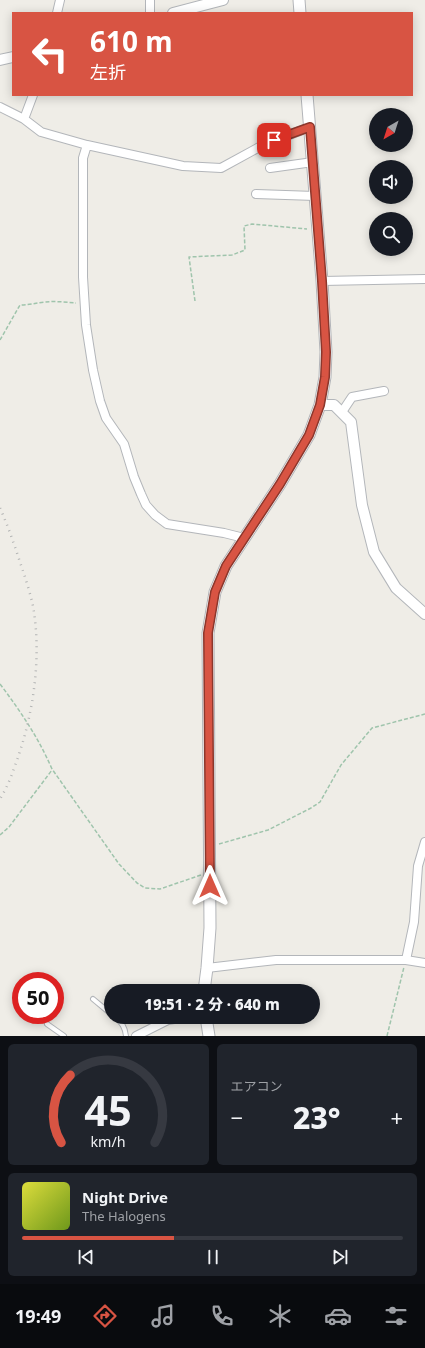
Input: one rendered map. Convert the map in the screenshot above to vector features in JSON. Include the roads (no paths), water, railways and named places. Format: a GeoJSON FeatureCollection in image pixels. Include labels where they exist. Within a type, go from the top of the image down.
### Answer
{"type":"FeatureCollection","features":[{"type":"Feature","properties":{"kind":"main road"},"geometry":{"type":"LineString","coordinates":[[299,0],[300,12]]}},
{"type":"Feature","properties":{"kind":"main road"},"geometry":{"type":"LineString","coordinates":[[205,984],[210,928],[208,633],[215,592],[226,566],[280,484],[309,435],[320,405],[325,377],[326,352],[322,281],[307,96]]}},
{"type":"Feature","properties":{"kind":"main road"},"geometry":{"type":"LineString","coordinates":[[207,1024],[209,1036]]}},
{"type":"Feature","properties":{"kind":"street"},"geometry":{"type":"LineString","coordinates":[[57,12],[60,0]]}},
{"type":"Feature","properties":{"kind":"street"},"geometry":{"type":"LineString","coordinates":[[150,0],[150,12]]}},
{"type":"Feature","properties":{"kind":"street"},"geometry":{"type":"LineString","coordinates":[[177,12],[223,0]]}},
{"type":"Feature","properties":{"kind":"street"},"geometry":{"type":"LineString","coordinates":[[0,60],[12,57]]}},
{"type":"Feature","properties":{"kind":"street"},"geometry":{"type":"LineString","coordinates":[[24,120],[33,96]]}},
{"type":"Feature","properties":{"kind":"street"},"geometry":{"type":"LineString","coordinates":[[0,107],[24,120],[41,132],[87,145],[183,166],[221,168],[263,145],[310,127]]}},
{"type":"Feature","properties":{"kind":"street"},"geometry":{"type":"LineString","coordinates":[[87,145],[83,158],[83,277],[89,349],[100,401],[106,418],[124,444],[134,477],[146,506],[155,515],[167,524],[224,533],[244,538]]}},
{"type":"Feature","properties":{"kind":"street"},"geometry":{"type":"LineString","coordinates":[[270,168],[313,162]]}},
{"type":"Feature","properties":{"kind":"street"},"geometry":{"type":"LineString","coordinates":[[256,194],[315,196]]}},
{"type":"Feature","properties":{"kind":"street"},"geometry":{"type":"LineString","coordinates":[[322,281],[425,279]]}},
{"type":"Feature","properties":{"kind":"street"},"geometry":{"type":"LineString","coordinates":[[342,412],[352,397],[384,391]]}},
{"type":"Feature","properties":{"kind":"street"},"geometry":{"type":"LineString","coordinates":[[320,405],[334,405],[351,422],[362,505],[374,552],[396,588],[425,614]]}},
{"type":"Feature","properties":{"kind":"street"},"geometry":{"type":"LineString","coordinates":[[406,960],[414,922],[418,866],[425,842]]}},
{"type":"Feature","properties":{"kind":"street"},"geometry":{"type":"LineString","coordinates":[[207,968],[276,960],[406,960],[425,963]]}},
{"type":"Feature","properties":{"kind":"street"},"geometry":{"type":"LineString","coordinates":[[136,1036],[160,1024]]}},
{"type":"Feature","properties":{"kind":"lane"},"geometry":{"type":"LineString","coordinates":[[93,999],[104,1008]]}},
{"type":"Feature","properties":{"kind":"lane"},"geometry":{"type":"LineString","coordinates":[[47,1024],[64,1036]]}},
{"type":"Feature","properties":{"kind":"lane"},"geometry":{"type":"LineString","coordinates":[[122,1024],[126,1036]]}},
{"type":"Feature","properties":{"kind":"railway"},"geometry":{"type":"LineString","coordinates":[[0,508],[26,579],[33,606],[36,641],[35,676],[27,728],[12,773],[0,799]]}}]}
